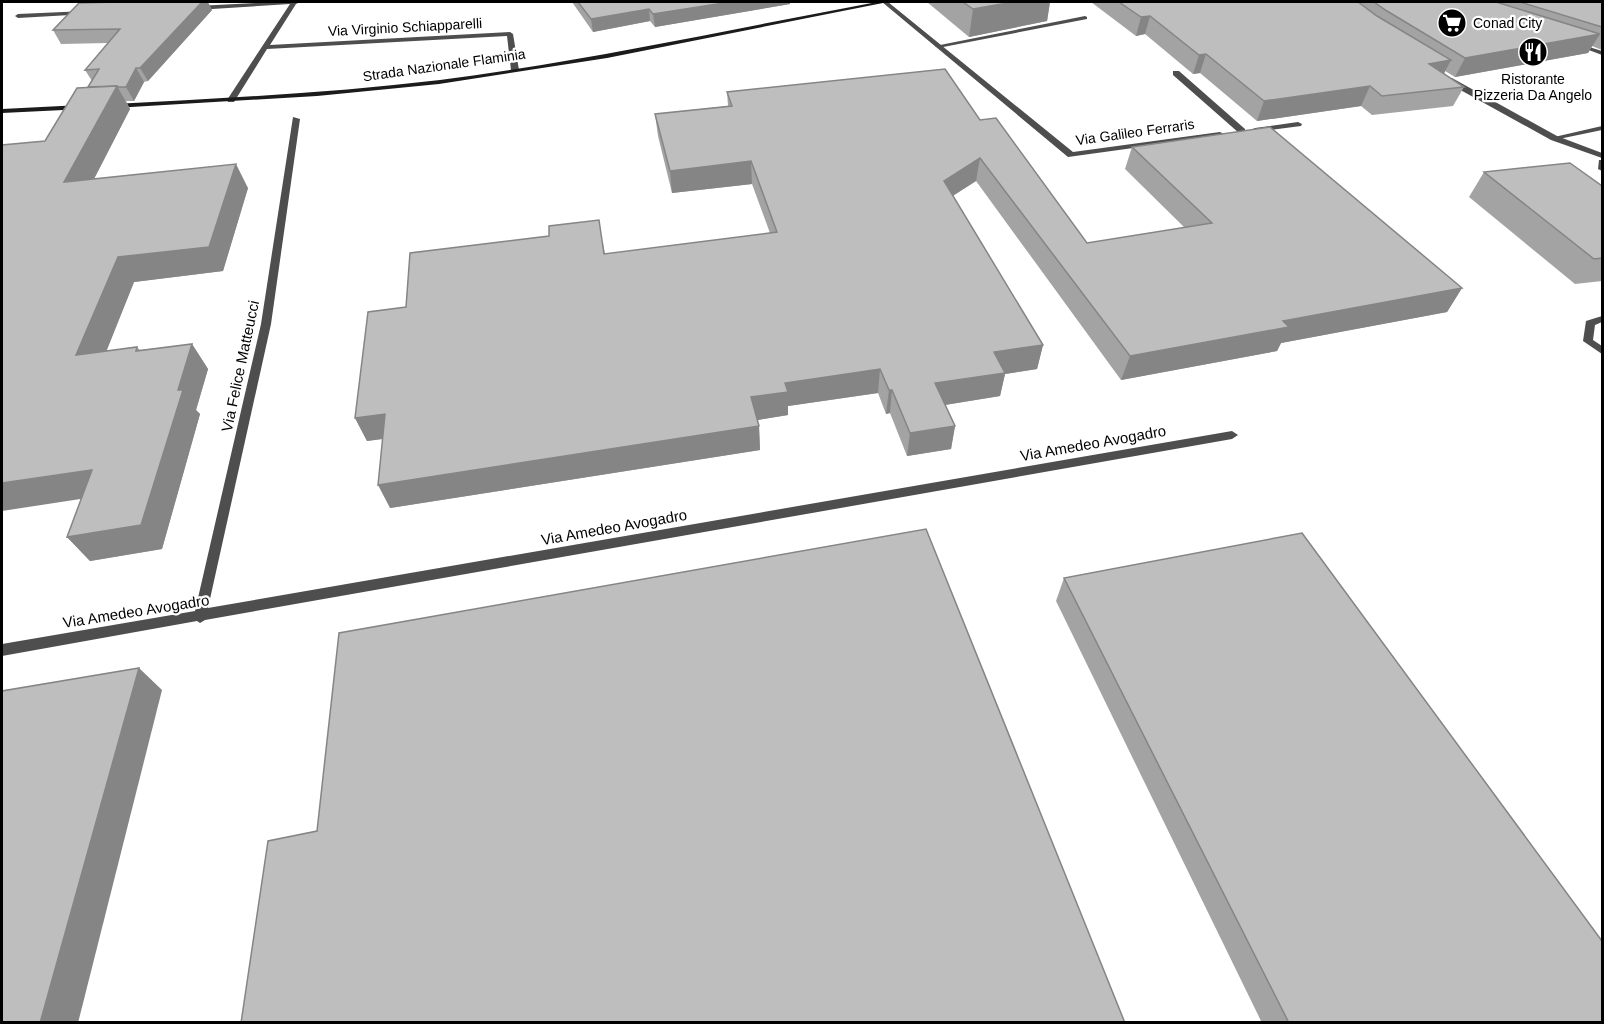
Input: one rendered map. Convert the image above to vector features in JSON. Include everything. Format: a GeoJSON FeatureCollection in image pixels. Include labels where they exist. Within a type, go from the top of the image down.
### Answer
{"type":"FeatureCollection","features":[{"type":"Feature","properties":{"kind":"main road","name":"Strada Nazionale Flaminia"},"geometry":{"type":"LineString","coordinates":[[105,106],[329,94],[515,70],[885,2]]}},
{"type":"Feature","properties":{"kind":"main road"},"geometry":{"type":"LineString","coordinates":[[2,111],[93,107]]}},
{"type":"Feature","properties":{"kind":"street","name":"Via Galileo Ferraris"},"geometry":{"type":"LineString","coordinates":[[885,2],[1071,155],[1298,124]]}},
{"type":"Feature","properties":{"kind":"street"},"geometry":{"type":"LineString","coordinates":[[185,8],[295,3]]}},
{"type":"Feature","properties":{"kind":"street"},"geometry":{"type":"LineString","coordinates":[[231,100],[295,3]]}},
{"type":"Feature","properties":{"kind":"street"},"geometry":{"type":"LineString","coordinates":[[18,16],[90,13]]}},
{"type":"Feature","properties":{"kind":"street"},"geometry":{"type":"LineString","coordinates":[[938,45],[1085,18]]}},
{"type":"Feature","properties":{"kind":"street","name":"Via Virginio Schiapparelli"},"geometry":{"type":"LineString","coordinates":[[265,47],[510,34],[515,70]]}},
{"type":"Feature","properties":{"kind":"street"},"geometry":{"type":"LineString","coordinates":[[1563,39],[1602,53]]}},
{"type":"Feature","properties":{"kind":"street"},"geometry":{"type":"LineString","coordinates":[[1176,73],[1242,131]]}},
{"type":"Feature","properties":{"kind":"street"},"geometry":{"type":"LineString","coordinates":[[1440,75],[1494,107],[1554,138],[1602,156]]}},
{"type":"Feature","properties":{"kind":"street","name":"Via Felice Matteucci"},"geometry":{"type":"LineString","coordinates":[[200,617],[266,324],[296,119]]}},
{"type":"Feature","properties":{"kind":"street"},"geometry":{"type":"LineString","coordinates":[[1554,138],[1602,128]]}},
{"type":"Feature","properties":{"kind":"street"},"geometry":{"type":"LineString","coordinates":[[1602,162],[1602,169]]}},
{"type":"Feature","properties":{"kind":"street"},"geometry":{"type":"LineString","coordinates":[[1602,319],[1590,323],[1588,341],[1602,351]]}},
{"type":"Feature","properties":{"kind":"street","name":"Via Amedeo Avogadro"},"geometry":{"type":"LineString","coordinates":[[2,650],[1232,435]]}},
{"type":"Feature","properties":{"kind":"building"},"geometry":{"type":"Polygon","coordinates":[[[202,2],[140,68],[136,68],[126,87],[88,87],[99,69],[85,70],[120,29],[53,30],[79,3],[202,2]]]}},
{"type":"Feature","properties":{"kind":"building"},"geometry":{"type":"Polygon","coordinates":[[[578,2],[730,2],[653,14],[649,9],[591,19],[578,2]]]}},
{"type":"Feature","properties":{"kind":"building"},"geometry":{"type":"Polygon","coordinates":[[[963,2],[1013,2],[973,9],[963,2]]]}},
{"type":"Feature","properties":{"kind":"building"},"geometry":{"type":"Polygon","coordinates":[[[1119,2],[1358,2],[1377,16],[1451,60],[1429,64],[1464,87],[1382,96],[1370,86],[1264,101],[1206,54],[1199,55],[1150,16],[1141,17],[1119,2]]]}},
{"type":"Feature","properties":{"kind":"building"},"geometry":{"type":"Polygon","coordinates":[[[1374,2],[1496,2],[1600,34],[1465,58],[1374,2]]]}},
{"type":"Feature","properties":{"kind":"building"},"geometry":{"type":"Polygon","coordinates":[[[1520,2],[1602,2],[1602,27],[1520,2]]]}},
{"type":"Feature","properties":{"kind":"building"},"geometry":{"type":"Polygon","coordinates":[[[945,69],[980,120],[996,118],[1087,243],[1212,223],[1132,147],[1270,127],[1462,288],[1283,321],[1289,327],[1130,356],[980,158],[944,181],[1043,345],[994,352],[1005,373],[935,383],[955,426],[910,433],[892,390],[889,390],[880,369],[785,383],[788,392],[751,397],[759,426],[378,485],[385,414],[355,418],[368,312],[406,307],[410,253],[549,236],[549,226],[599,220],[604,254],[777,232],[751,161],[670,171],[655,114],[732,106],[727,92],[945,69]]]}},
{"type":"Feature","properties":{"kind":"building"},"geometry":{"type":"Polygon","coordinates":[[[117,86],[64,182],[236,164],[209,247],[118,257],[76,355],[137,347],[136,351],[192,344],[178,390],[183,390],[141,525],[67,537],[92,470],[2,483],[2,145],[45,141],[77,88],[117,86]]]}},
{"type":"Feature","properties":{"kind":"building"},"geometry":{"type":"Polygon","coordinates":[[[1570,163],[1602,186],[1602,258],[1594,259],[1484,172],[1570,163]]]}},
{"type":"Feature","properties":{"kind":"building"},"geometry":{"type":"Polygon","coordinates":[[[926,529],[1125,1023],[241,1023],[268,841],[317,831],[339,633],[926,529]]]}},
{"type":"Feature","properties":{"kind":"building"},"geometry":{"type":"Polygon","coordinates":[[[1302,533],[1602,941],[1602,1023],[1289,1023],[1064,578],[1302,533]]]}},
{"type":"Feature","properties":{"kind":"building"},"geometry":{"type":"Polygon","coordinates":[[[139,668],[40,1023],[2,1023],[2,691],[139,668]]]}},
{"type":"Feature","properties":{"kind":"place","name":"Conad City"},"geometry":{"type":"Point","coordinates":[1452,23]}},
{"type":"Feature","properties":{"kind":"place","name":"Ristorante Pizzeria Da Angelo"},"geometry":{"type":"Point","coordinates":[1533,52]}}]}
